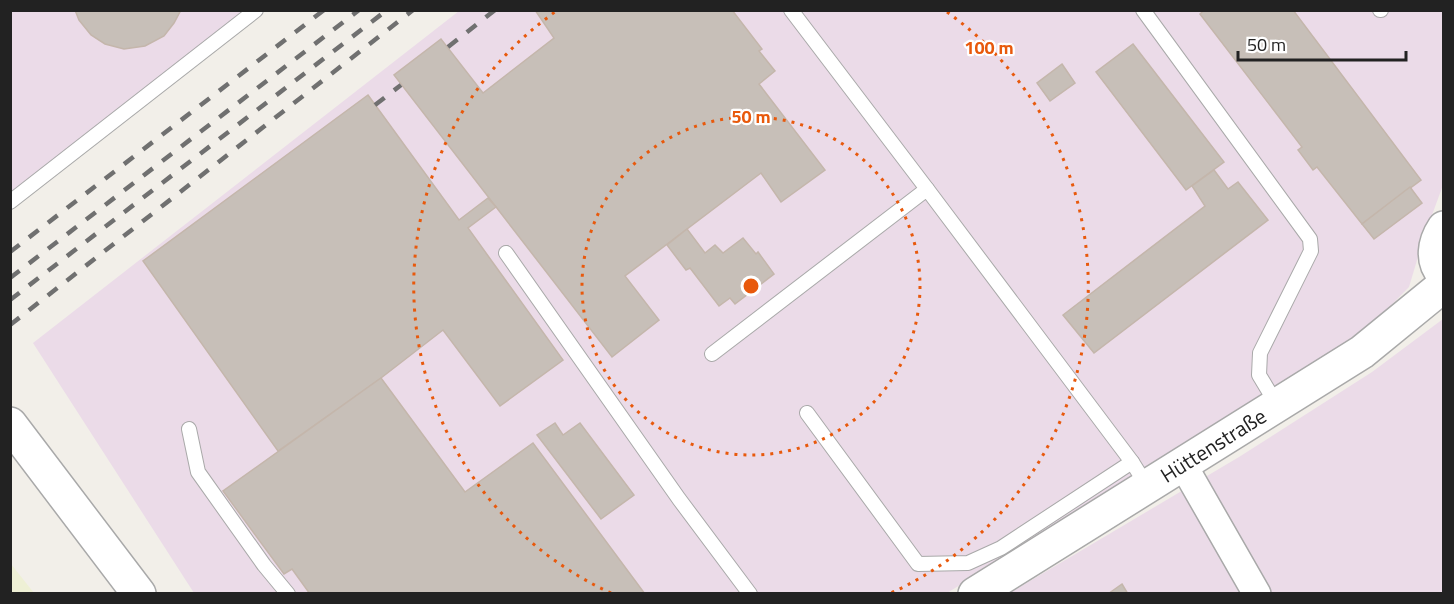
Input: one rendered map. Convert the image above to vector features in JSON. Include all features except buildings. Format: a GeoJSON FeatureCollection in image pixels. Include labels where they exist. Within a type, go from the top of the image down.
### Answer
{"type":"FeatureCollection","features":[{"type":"Feature","properties":{"kind":"street"},"geometry":{"type":"LineString","coordinates":[[1443,228],[1435,249],[1436,261],[1443,275]]}},
{"type":"Feature","properties":{"kind":"street","name":"Hüttenstraße"},"geometry":{"type":"LineString","coordinates":[[975,594],[1139,474],[1182,463],[1362,352],[1443,285]]}},
{"type":"Feature","properties":{"kind":"street"},"geometry":{"type":"LineString","coordinates":[[10,424],[139,594]]}},
{"type":"Feature","properties":{"kind":"street"},"geometry":{"type":"LineString","coordinates":[[1182,463],[1257,594]]}},
{"type":"Feature","properties":{"kind":"lane"},"geometry":{"type":"LineString","coordinates":[[10,202],[256,10]]}},
{"type":"Feature","properties":{"kind":"lane"},"geometry":{"type":"LineString","coordinates":[[791,10],[1139,474],[1001,548],[968,563],[918,564],[807,413]]}},
{"type":"Feature","properties":{"kind":"lane"},"geometry":{"type":"LineString","coordinates":[[1143,10],[1310,239],[1311,251],[1260,353],[1259,375],[1277,405]]}},
{"type":"Feature","properties":{"kind":"lane"},"geometry":{"type":"LineString","coordinates":[[712,354],[927,189]]}},
{"type":"Feature","properties":{"kind":"lane"},"geometry":{"type":"LineString","coordinates":[[506,253],[679,499],[750,594]]}},
{"type":"Feature","properties":{"kind":"lane"},"geometry":{"type":"LineString","coordinates":[[189,429],[198,472],[264,565],[288,594]]}},
{"type":"Feature","properties":{"kind":"shaded area"},"geometry":{"type":"Polygon","coordinates":[[[11,11],[251,11],[11,193],[11,11]]]}},
{"type":"Feature","properties":{"kind":"shaded area"},"geometry":{"type":"Polygon","coordinates":[[[459,11],[1443,11],[1443,185],[1409,287],[1355,342],[947,593],[194,593],[33,343],[459,11]]]}},
{"type":"Feature","properties":{"kind":"shaded area"},"geometry":{"type":"Polygon","coordinates":[[[1443,319],[1443,593],[1008,594],[1239,457],[1372,372],[1443,319]]]}},
{"type":"Feature","properties":{"kind":"green space"},"geometry":{"type":"Polygon","coordinates":[[[11,564],[34,593],[11,593],[11,564]]]}},
{"type":"Feature","properties":{"kind":"railway"},"geometry":{"type":"LineString","coordinates":[[10,252],[324,10]]}},
{"type":"Feature","properties":{"kind":"railway"},"geometry":{"type":"LineString","coordinates":[[10,278],[359,10]]}},
{"type":"Feature","properties":{"kind":"railway"},"geometry":{"type":"LineString","coordinates":[[10,300],[387,10]]}},
{"type":"Feature","properties":{"kind":"railway"},"geometry":{"type":"LineString","coordinates":[[10,325],[413,10]]}},
{"type":"Feature","properties":{"kind":"railway"},"geometry":{"type":"LineString","coordinates":[[448,47],[495,10]]}},
{"type":"Feature","properties":{"kind":"railway"},"geometry":{"type":"LineString","coordinates":[[375,105],[401,85]]}}]}
